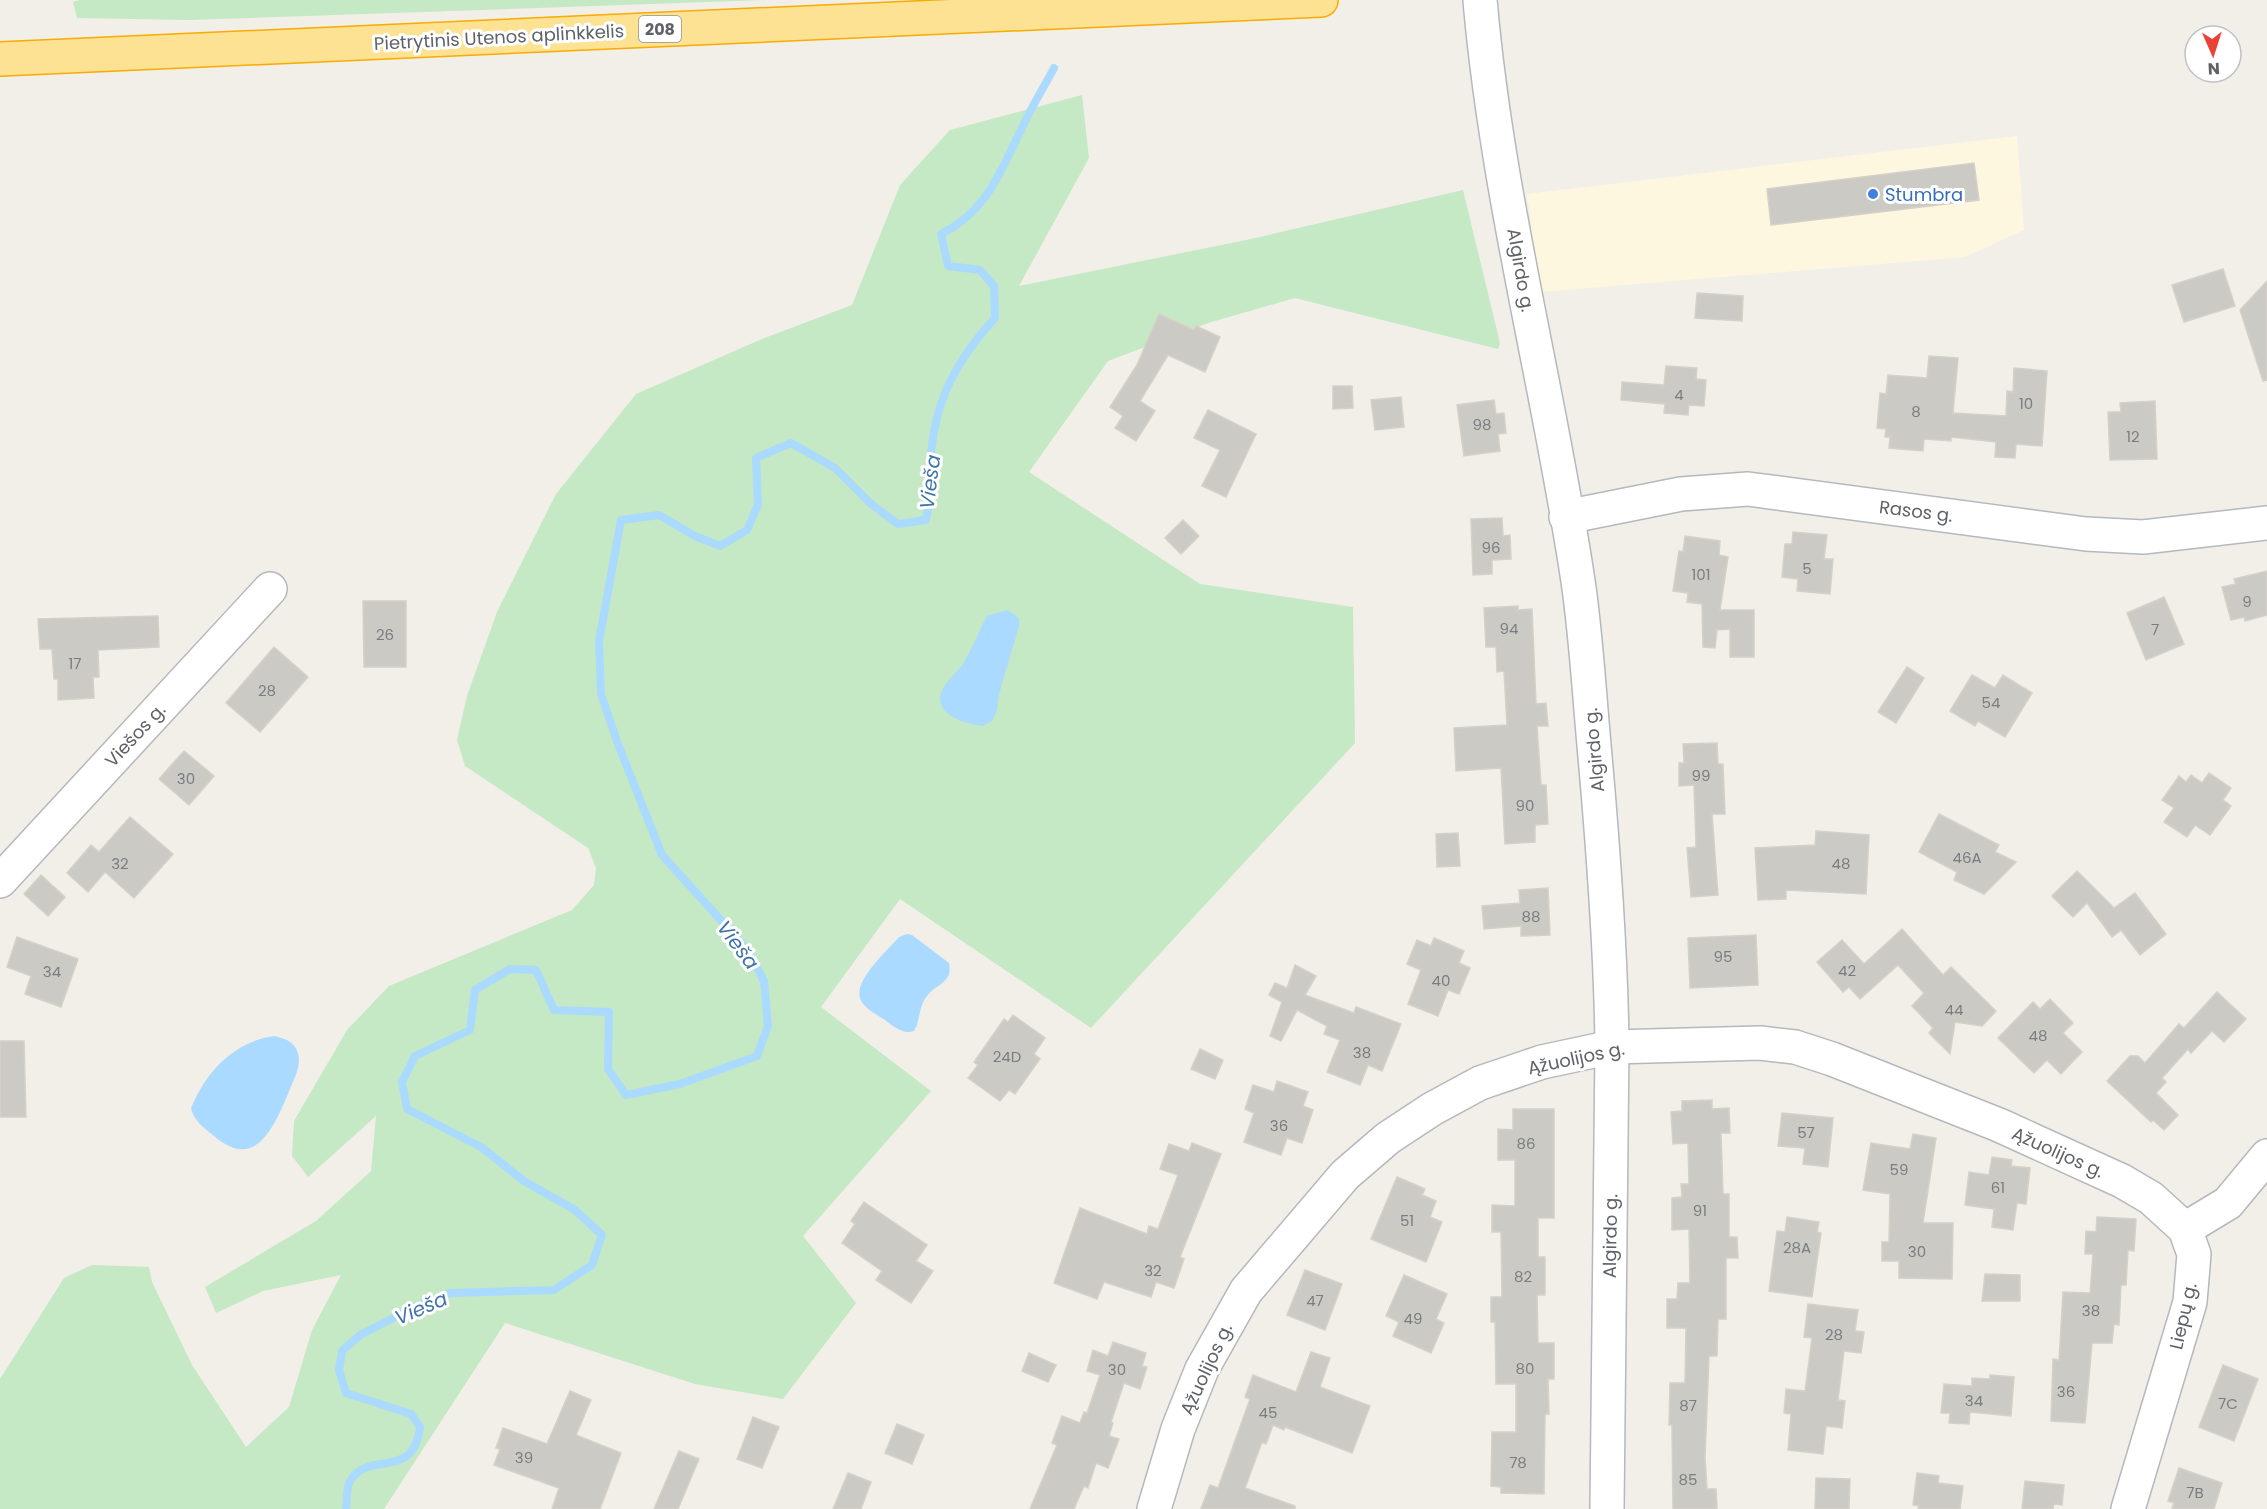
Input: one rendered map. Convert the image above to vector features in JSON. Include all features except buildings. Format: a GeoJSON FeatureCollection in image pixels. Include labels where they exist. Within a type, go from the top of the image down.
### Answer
{"type":"FeatureCollection","features":[{"type":"Feature","properties":{"kind":"highway","name":"Pietrytinis Utenos aplinkkelis"},"geometry":{"type":"LineString","coordinates":[[0,59],[1321,0]]}},
{"type":"Feature","properties":{"kind":"street","name":"Algirdo g."},"geometry":{"type":"LineString","coordinates":[[1480,0],[1485,57],[1512,220],[1578,581],[1595,759],[1611,978],[1607,1509]]}},
{"type":"Feature","properties":{"kind":"street","name":"Rasos g."},"geometry":{"type":"LineString","coordinates":[[1566,517],[1681,494],[1748,489],[2086,534],[2143,537],[2267,523]]}},
{"type":"Feature","properties":{"kind":"street","name":"Viešos g."},"geometry":{"type":"LineString","coordinates":[[0,881],[270,589]]}},
{"type":"Feature","properties":{"kind":"street","name":"Ąžuolijos g."},"geometry":{"type":"LineString","coordinates":[[1154,1509],[1178,1429],[1202,1369],[1222,1331],[1252,1283],[1345,1175],[1388,1138],[1432,1109],[1480,1083],[1542,1062],[1612,1047],[1760,1043],[1795,1047],[1832,1059],[1999,1125],[2122,1181],[2151,1198],[2185,1229]]}},
{"type":"Feature","properties":{"kind":"street"},"geometry":{"type":"LineString","coordinates":[[2185,1229],[2228,1203],[2267,1156]]}},
{"type":"Feature","properties":{"kind":"street","name":"Liepų g."},"geometry":{"type":"LineString","coordinates":[[2128,1509],[2190,1302],[2194,1254],[2185,1229]]}},
{"type":"Feature","properties":{"kind":"shaded area"},"geometry":{"type":"Polygon","coordinates":[[[2017,136],[2024,230],[1965,257],[1540,292],[1527,194],[2017,136]]]}},
{"type":"Feature","properties":{"kind":"green space"},"geometry":{"type":"Polygon","coordinates":[[[80,0],[767,0],[190,20],[77,18],[73,2],[80,0]]]}},
{"type":"Feature","properties":{"kind":"green space"},"geometry":{"type":"Polygon","coordinates":[[[1082,95],[1089,158],[1019,286],[1251,239],[1463,190],[1500,343],[1498,349],[1295,298],[1208,323],[1108,361],[1029,472],[1200,584],[1353,607],[1355,743],[1091,1028],[900,899],[821,1007],[931,1091],[803,1236],[856,1303],[783,1399],[695,1384],[505,1323],[384,1509],[0,1509],[0,1379],[64,1278],[92,1265],[149,1267],[152,1282],[192,1365],[246,1447],[289,1407],[312,1330],[341,1275],[263,1291],[216,1313],[205,1287],[316,1221],[371,1171],[376,1116],[308,1177],[292,1156],[294,1121],[347,1030],[389,986],[572,910],[594,885],[596,868],[588,848],[465,766],[457,740],[467,696],[497,612],[556,494],[636,394],[762,339],[852,305],[900,185],[950,130],[1082,95]]]}},
{"type":"Feature","properties":{"kind":"water"},"geometry":{"type":"Polygon","coordinates":[[[1007,610],[1019,618],[1019,626],[999,694],[997,710],[992,721],[983,726],[969,724],[947,713],[940,701],[941,693],[966,659],[987,616],[1007,610]]]}},
{"type":"Feature","properties":{"kind":"water"},"geometry":{"type":"Polygon","coordinates":[[[912,935],[949,963],[950,970],[946,979],[924,1000],[916,1027],[910,1032],[898,1029],[867,1008],[860,998],[862,983],[867,974],[899,937],[912,935]]]}},
{"type":"Feature","properties":{"kind":"water"},"geometry":{"type":"Polygon","coordinates":[[[274,1036],[292,1043],[298,1054],[298,1069],[288,1094],[270,1131],[262,1140],[252,1147],[241,1149],[229,1146],[200,1124],[191,1108],[205,1082],[223,1061],[246,1045],[274,1036]]]}},
{"type":"Feature","properties":{"kind":"waterway","name":"Vieša"},"geometry":{"type":"LineString","coordinates":[[346,1509],[349,1484],[358,1472],[368,1467],[400,1460],[409,1454],[416,1444],[420,1427],[411,1414],[346,1393],[339,1370],[342,1351],[360,1335],[413,1308],[450,1293],[554,1290],[592,1265],[602,1235],[575,1210],[524,1181],[481,1147],[407,1109],[402,1082],[415,1056],[470,1030],[475,990],[510,969],[536,970],[554,1010],[609,1012],[608,1069],[626,1095],[680,1084],[757,1056],[768,1026],[764,981],[747,949],[662,855],[618,744],[601,694],[599,641],[621,520],[659,515],[695,536],[720,546],[747,530],[758,505],[756,458],[791,443],[835,468],[871,504],[898,524],[926,520],[933,435],[943,398],[959,365],[995,318],[994,286],[980,270],[948,266],[941,234],[971,213],[991,188],[1054,68]]}},
{"type":"Feature","properties":{"kind":"place","name":"Stumbra"},"geometry":{"type":"Point","coordinates":[1873,194]}}]}
